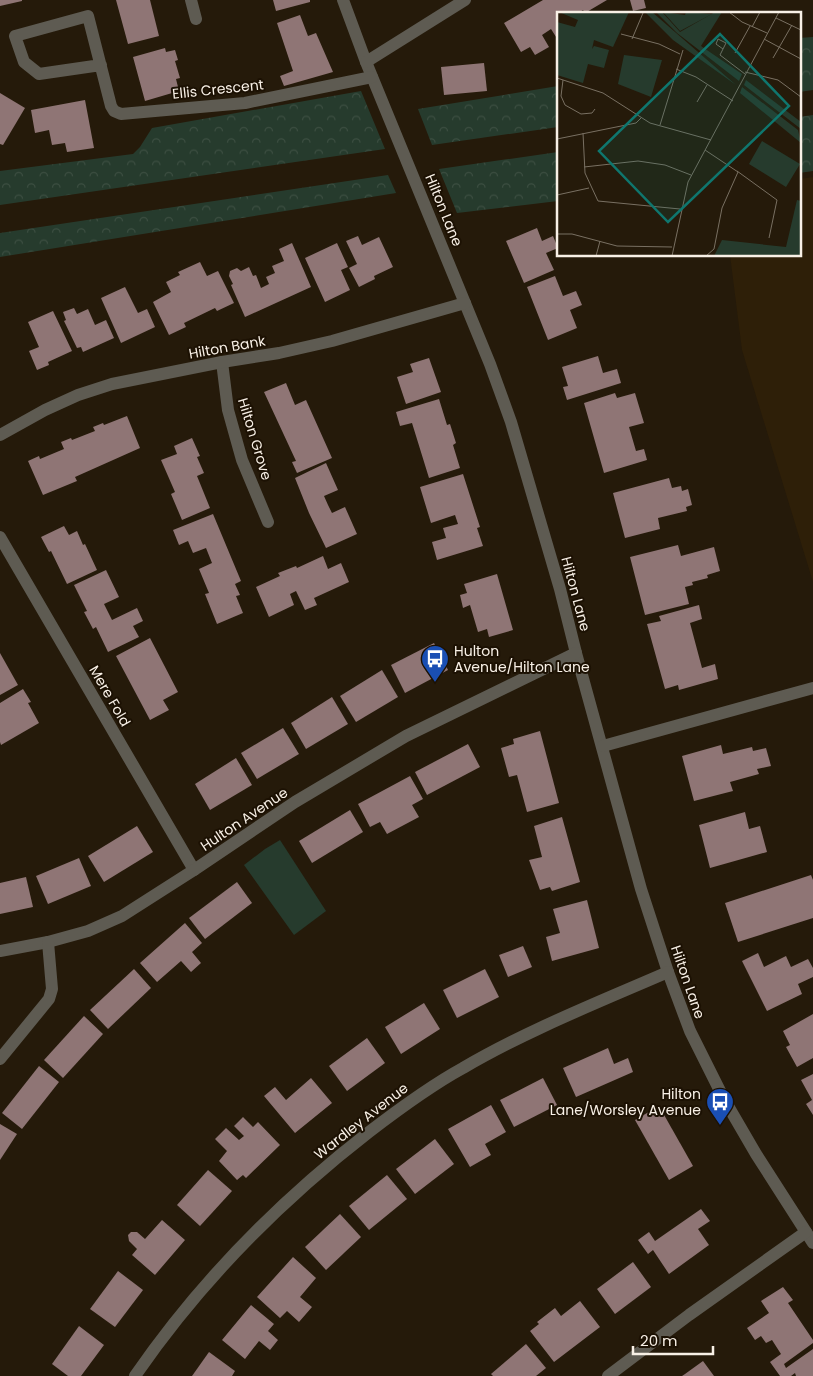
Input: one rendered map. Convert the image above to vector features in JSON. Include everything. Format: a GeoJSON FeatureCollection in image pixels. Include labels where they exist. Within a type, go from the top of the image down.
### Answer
{"type":"FeatureCollection","features":[{"type":"Feature","properties":{"kind":"street"},"geometry":{"type":"LineString","coordinates":[[191,0],[196,19]]}},
{"type":"Feature","properties":{"kind":"street","name":"Hilton Lane"},"geometry":{"type":"LineString","coordinates":[[343,0],[366,62],[465,303],[511,422],[560,589],[641,889],[668,972],[690,1031],[724,1099],[756,1154],[813,1243]]}},
{"type":"Feature","properties":{"kind":"street"},"geometry":{"type":"LineString","coordinates":[[366,62],[465,0]]}},
{"type":"Feature","properties":{"kind":"street","name":"Ellis Crescent"},"geometry":{"type":"LineString","coordinates":[[101,65],[39,74],[24,62],[16,36],[88,16],[101,65],[110,106],[114,112],[121,114],[245,103],[372,77]]}},
{"type":"Feature","properties":{"kind":"street","name":"Hilton Bank"},"geometry":{"type":"LineString","coordinates":[[0,435],[45,410],[86,392],[112,384],[222,362],[279,353],[332,341],[465,303]]}},
{"type":"Feature","properties":{"kind":"street","name":"Hilton Grove"},"geometry":{"type":"LineString","coordinates":[[222,362],[228,410],[242,460],[268,522]]}},
{"type":"Feature","properties":{"kind":"street","name":"Mere Fold"},"geometry":{"type":"LineString","coordinates":[[0,537],[194,870]]}},
{"type":"Feature","properties":{"kind":"street","name":"Hulton Avenue"},"geometry":{"type":"LineString","coordinates":[[0,951],[48,942],[88,931],[122,916],[295,802],[406,736],[576,653]]}},
{"type":"Feature","properties":{"kind":"street"},"geometry":{"type":"LineString","coordinates":[[603,746],[813,688]]}},
{"type":"Feature","properties":{"kind":"street"},"geometry":{"type":"LineString","coordinates":[[0,1059],[49,999],[52,989],[48,942]]}},
{"type":"Feature","properties":{"kind":"street","name":"Wardley Avenue"},"geometry":{"type":"LineString","coordinates":[[135,1376],[192,1299],[285,1202],[347,1149],[405,1104],[462,1068],[557,1020],[668,972]]}},
{"type":"Feature","properties":{"kind":"street"},"geometry":{"type":"LineString","coordinates":[[608,1376],[689,1315],[806,1232]]}},
{"type":"Feature","properties":{"kind":"shaded area"},"geometry":{"type":"Polygon","coordinates":[[[813,177],[813,582],[742,350],[730,256],[800,256],[800,179],[813,177]]]}},
{"type":"Feature","properties":{"kind":"green space"},"geometry":{"type":"Polygon","coordinates":[[[813,37],[813,90],[800,92],[800,38],[813,37]]]}},
{"type":"Feature","properties":{"kind":"green space"},"geometry":{"type":"Polygon","coordinates":[[[557,86],[557,127],[432,145],[418,109],[557,86]]]}},
{"type":"Feature","properties":{"kind":"green space"},"geometry":{"type":"Polygon","coordinates":[[[361,91],[385,149],[0,205],[0,171],[133,154],[140,147],[152,128],[361,91]]]}},
{"type":"Feature","properties":{"kind":"green space"},"geometry":{"type":"Polygon","coordinates":[[[813,115],[813,171],[800,173],[800,117],[813,115]]]}},
{"type":"Feature","properties":{"kind":"green space"},"geometry":{"type":"Polygon","coordinates":[[[557,152],[557,201],[457,213],[439,169],[557,152]]]}},
{"type":"Feature","properties":{"kind":"green space"},"geometry":{"type":"Polygon","coordinates":[[[388,175],[396,193],[0,257],[0,233],[388,175]]]}},
{"type":"Feature","properties":{"kind":"green space"},"geometry":{"type":"Polygon","coordinates":[[[280,840],[326,911],[294,935],[244,865],[280,840]]]}},
{"type":"Feature","properties":{"kind":"building"},"geometry":{"type":"Polygon","coordinates":[[[0,0],[22,0],[22,1],[0,6],[0,0]]]}},
{"type":"Feature","properties":{"kind":"building"},"geometry":{"type":"Polygon","coordinates":[[[116,0],[150,0],[159,36],[128,44],[116,0]]]}},
{"type":"Feature","properties":{"kind":"building"},"geometry":{"type":"Polygon","coordinates":[[[273,0],[310,0],[310,2],[276,11],[273,0]]]}},
{"type":"Feature","properties":{"kind":"building"},"geometry":{"type":"Polygon","coordinates":[[[543,0],[607,0],[587,12],[583,10],[580,12],[557,12],[557,38],[551,29],[542,35],[549,47],[535,55],[530,47],[521,52],[504,23],[543,0]]]}},
{"type":"Feature","properties":{"kind":"building"},"geometry":{"type":"Polygon","coordinates":[[[630,0],[644,0],[646,8],[633,11],[630,0]]]}},
{"type":"Feature","properties":{"kind":"building"},"geometry":{"type":"Polygon","coordinates":[[[300,15],[308,36],[316,33],[333,72],[284,86],[280,76],[293,71],[277,23],[300,15]]]}},
{"type":"Feature","properties":{"kind":"building"},"geometry":{"type":"Polygon","coordinates":[[[165,48],[166,52],[175,50],[178,60],[175,61],[180,78],[176,79],[179,91],[145,101],[133,57],[165,48]]]}},
{"type":"Feature","properties":{"kind":"building"},"geometry":{"type":"Polygon","coordinates":[[[484,63],[487,91],[444,95],[441,67],[484,63]]]}},
{"type":"Feature","properties":{"kind":"building"},"geometry":{"type":"Polygon","coordinates":[[[0,93],[25,108],[3,145],[0,144],[0,93]]]}},
{"type":"Feature","properties":{"kind":"building"},"geometry":{"type":"Polygon","coordinates":[[[85,100],[94,148],[67,152],[65,143],[52,145],[49,130],[35,133],[31,110],[85,100]]]}},
{"type":"Feature","properties":{"kind":"building"},"geometry":{"type":"Polygon","coordinates":[[[537,228],[542,241],[553,236],[557,248],[546,253],[554,270],[524,283],[506,241],[537,228]]]}},
{"type":"Feature","properties":{"kind":"building"},"geometry":{"type":"Polygon","coordinates":[[[358,236],[362,245],[379,237],[393,267],[374,276],[375,279],[359,287],[349,268],[357,264],[346,241],[358,236]]]}},
{"type":"Feature","properties":{"kind":"building"},"geometry":{"type":"Polygon","coordinates":[[[292,243],[311,287],[245,317],[231,285],[233,284],[229,276],[230,271],[237,268],[241,271],[249,267],[253,276],[256,275],[261,288],[269,284],[266,277],[275,273],[272,266],[284,261],[279,249],[292,243]]]}},
{"type":"Feature","properties":{"kind":"building"},"geometry":{"type":"Polygon","coordinates":[[[337,243],[348,267],[341,270],[350,290],[325,302],[305,258],[337,243]]]}},
{"type":"Feature","properties":{"kind":"building"},"geometry":{"type":"Polygon","coordinates":[[[200,262],[207,276],[218,271],[234,303],[217,311],[215,308],[184,323],[186,327],[169,335],[153,302],[171,292],[166,282],[180,275],[178,272],[200,262]]]}},
{"type":"Feature","properties":{"kind":"building"},"geometry":{"type":"Polygon","coordinates":[[[555,276],[563,296],[576,291],[582,305],[570,310],[577,328],[548,340],[527,287],[555,276]]]}},
{"type":"Feature","properties":{"kind":"building"},"geometry":{"type":"Polygon","coordinates":[[[125,287],[138,313],[147,309],[155,327],[121,343],[101,298],[125,287]]]}},
{"type":"Feature","properties":{"kind":"building"},"geometry":{"type":"Polygon","coordinates":[[[74,308],[77,314],[88,309],[95,325],[106,320],[114,338],[83,352],[81,347],[77,348],[64,321],[66,320],[63,312],[74,308]]]}},
{"type":"Feature","properties":{"kind":"building"},"geometry":{"type":"Polygon","coordinates":[[[53,311],[72,351],[48,362],[49,365],[37,370],[29,351],[39,347],[28,322],[53,311]]]}},
{"type":"Feature","properties":{"kind":"building"},"geometry":{"type":"Polygon","coordinates":[[[598,356],[603,373],[617,369],[621,383],[567,400],[563,387],[568,386],[562,367],[598,356]]]}},
{"type":"Feature","properties":{"kind":"building"},"geometry":{"type":"Polygon","coordinates":[[[429,358],[441,392],[406,404],[397,377],[413,372],[410,364],[429,358]]]}},
{"type":"Feature","properties":{"kind":"building"},"geometry":{"type":"Polygon","coordinates":[[[286,383],[295,405],[306,400],[332,458],[297,473],[292,462],[296,461],[264,392],[286,383]]]}},
{"type":"Feature","properties":{"kind":"building"},"geometry":{"type":"Polygon","coordinates":[[[615,393],[617,398],[635,393],[644,423],[629,427],[636,451],[644,449],[647,460],[604,473],[584,403],[615,393]]]}},
{"type":"Feature","properties":{"kind":"building"},"geometry":{"type":"Polygon","coordinates":[[[439,399],[447,425],[450,424],[456,443],[453,445],[460,468],[429,478],[412,423],[400,426],[396,412],[439,399]]]}},
{"type":"Feature","properties":{"kind":"building"},"geometry":{"type":"Polygon","coordinates":[[[127,416],[140,448],[75,477],[77,481],[43,495],[28,461],[39,456],[40,459],[64,449],[61,442],[95,431],[93,427],[127,416]]]}},
{"type":"Feature","properties":{"kind":"building"},"geometry":{"type":"Polygon","coordinates":[[[192,438],[200,456],[197,457],[204,473],[197,476],[210,508],[182,520],[171,494],[175,492],[161,460],[177,454],[174,446],[192,438]]]}},
{"type":"Feature","properties":{"kind":"building"},"geometry":{"type":"Polygon","coordinates":[[[326,463],[338,490],[324,496],[332,513],[345,507],[357,534],[326,548],[295,478],[326,463]]]}},
{"type":"Feature","properties":{"kind":"building"},"geometry":{"type":"Polygon","coordinates":[[[463,474],[480,527],[477,528],[483,546],[437,560],[432,542],[446,538],[443,528],[458,524],[455,515],[431,523],[420,487],[463,474]]]}},
{"type":"Feature","properties":{"kind":"building"},"geometry":{"type":"Polygon","coordinates":[[[669,478],[672,488],[681,486],[682,491],[688,489],[692,505],[686,507],[687,511],[658,518],[660,529],[625,538],[613,493],[669,478]]]}},
{"type":"Feature","properties":{"kind":"building"},"geometry":{"type":"Polygon","coordinates":[[[213,514],[241,581],[235,584],[240,595],[236,596],[243,613],[217,624],[205,594],[209,593],[199,569],[212,563],[206,548],[193,553],[188,541],[179,545],[173,530],[213,514]]]}},
{"type":"Feature","properties":{"kind":"building"},"geometry":{"type":"Polygon","coordinates":[[[64,526],[69,535],[77,531],[97,570],[67,584],[51,551],[49,552],[41,537],[64,526]]]}},
{"type":"Feature","properties":{"kind":"building"},"geometry":{"type":"Polygon","coordinates":[[[678,545],[681,556],[714,547],[720,571],[707,575],[708,578],[692,582],[693,585],[685,587],[689,604],[645,615],[630,557],[678,545]]]}},
{"type":"Feature","properties":{"kind":"building"},"geometry":{"type":"Polygon","coordinates":[[[323,556],[328,569],[341,563],[349,582],[314,598],[317,605],[305,610],[296,591],[290,594],[294,605],[269,617],[256,587],[280,576],[278,573],[296,566],[297,568],[323,556]]]}},
{"type":"Feature","properties":{"kind":"building"},"geometry":{"type":"Polygon","coordinates":[[[106,570],[119,597],[104,604],[112,620],[137,608],[143,621],[133,626],[139,637],[108,652],[96,627],[93,629],[84,612],[87,611],[74,585],[106,570]]]}},
{"type":"Feature","properties":{"kind":"building"},"geometry":{"type":"Polygon","coordinates":[[[497,574],[513,630],[489,637],[487,629],[478,632],[470,605],[463,608],[460,595],[467,593],[464,584],[497,574]]]}},
{"type":"Feature","properties":{"kind":"building"},"geometry":{"type":"Polygon","coordinates":[[[699,605],[702,619],[690,623],[702,668],[715,664],[718,679],[679,690],[678,685],[665,689],[647,624],[661,621],[659,616],[699,605]]]}},
{"type":"Feature","properties":{"kind":"building"},"geometry":{"type":"Polygon","coordinates":[[[150,638],[178,692],[163,700],[169,710],[150,720],[116,656],[150,638]]]}},
{"type":"Feature","properties":{"kind":"building"},"geometry":{"type":"Polygon","coordinates":[[[434,643],[448,670],[405,693],[391,665],[434,643]]]}},
{"type":"Feature","properties":{"kind":"building"},"geometry":{"type":"Polygon","coordinates":[[[0,653],[18,685],[0,695],[0,653]]]}},
{"type":"Feature","properties":{"kind":"building"},"geometry":{"type":"Polygon","coordinates":[[[382,670],[398,697],[356,722],[340,696],[382,670]]]}},
{"type":"Feature","properties":{"kind":"building"},"geometry":{"type":"Polygon","coordinates":[[[23,689],[31,702],[28,703],[39,723],[1,745],[0,703],[23,689]]]}},
{"type":"Feature","properties":{"kind":"building"},"geometry":{"type":"Polygon","coordinates":[[[332,697],[348,724],[306,749],[291,723],[332,697]]]}},
{"type":"Feature","properties":{"kind":"building"},"geometry":{"type":"Polygon","coordinates":[[[283,728],[299,754],[257,779],[241,753],[283,728]]]}},
{"type":"Feature","properties":{"kind":"building"},"geometry":{"type":"Polygon","coordinates":[[[540,731],[559,803],[527,812],[517,775],[509,777],[501,748],[514,744],[513,739],[540,731]]]}},
{"type":"Feature","properties":{"kind":"building"},"geometry":{"type":"Polygon","coordinates":[[[468,744],[480,767],[427,795],[415,772],[468,744]]]}},
{"type":"Feature","properties":{"kind":"building"},"geometry":{"type":"Polygon","coordinates":[[[721,745],[723,754],[752,747],[753,751],[766,748],[771,766],[757,769],[759,774],[730,782],[733,791],[694,801],[682,756],[721,745]]]}},
{"type":"Feature","properties":{"kind":"building"},"geometry":{"type":"Polygon","coordinates":[[[236,758],[252,785],[210,810],[195,784],[236,758]]]}},
{"type":"Feature","properties":{"kind":"building"},"geometry":{"type":"Polygon","coordinates":[[[410,776],[423,799],[412,805],[419,817],[387,834],[380,822],[370,827],[358,804],[410,776]]]}},
{"type":"Feature","properties":{"kind":"building"},"geometry":{"type":"Polygon","coordinates":[[[350,810],[363,832],[312,863],[299,841],[350,810]]]}},
{"type":"Feature","properties":{"kind":"building"},"geometry":{"type":"Polygon","coordinates":[[[745,812],[749,829],[760,826],[767,852],[710,868],[699,825],[745,812]]]}},
{"type":"Feature","properties":{"kind":"building"},"geometry":{"type":"Polygon","coordinates":[[[562,817],[580,882],[552,891],[550,887],[540,890],[529,860],[542,857],[534,826],[562,817]]]}},
{"type":"Feature","properties":{"kind":"building"},"geometry":{"type":"Polygon","coordinates":[[[137,826],[153,852],[104,882],[88,856],[137,826]]]}},
{"type":"Feature","properties":{"kind":"building"},"geometry":{"type":"Polygon","coordinates":[[[79,858],[91,886],[48,904],[36,876],[79,858]]]}},
{"type":"Feature","properties":{"kind":"building"},"geometry":{"type":"Polygon","coordinates":[[[811,875],[813,880],[813,918],[738,942],[725,903],[811,875]]]}},
{"type":"Feature","properties":{"kind":"building"},"geometry":{"type":"Polygon","coordinates":[[[26,877],[33,907],[0,914],[0,883],[26,877]]]}},
{"type":"Feature","properties":{"kind":"building"},"geometry":{"type":"Polygon","coordinates":[[[237,882],[252,903],[205,939],[189,918],[237,882]]]}},
{"type":"Feature","properties":{"kind":"building"},"geometry":{"type":"Polygon","coordinates":[[[587,900],[599,948],[552,961],[546,937],[560,933],[553,909],[587,900]]]}},
{"type":"Feature","properties":{"kind":"building"},"geometry":{"type":"Polygon","coordinates":[[[185,923],[202,943],[192,952],[201,963],[191,972],[181,961],[157,982],[140,963],[185,923]]]}},
{"type":"Feature","properties":{"kind":"building"},"geometry":{"type":"Polygon","coordinates":[[[523,946],[532,967],[508,977],[499,955],[523,946]]]}},
{"type":"Feature","properties":{"kind":"building"},"geometry":{"type":"Polygon","coordinates":[[[758,953],[764,967],[786,956],[791,967],[808,959],[813,968],[813,977],[798,984],[802,994],[767,1011],[742,961],[758,953]]]}},
{"type":"Feature","properties":{"kind":"building"},"geometry":{"type":"Polygon","coordinates":[[[134,969],[151,988],[108,1029],[90,1010],[134,969]]]}},
{"type":"Feature","properties":{"kind":"building"},"geometry":{"type":"Polygon","coordinates":[[[485,969],[499,997],[457,1018],[443,990],[485,969]]]}},
{"type":"Feature","properties":{"kind":"building"},"geometry":{"type":"Polygon","coordinates":[[[424,1003],[440,1029],[401,1054],[385,1027],[424,1003]]]}},
{"type":"Feature","properties":{"kind":"building"},"geometry":{"type":"Polygon","coordinates":[[[813,1014],[813,1058],[797,1067],[786,1047],[790,1045],[783,1031],[813,1014]]]}},
{"type":"Feature","properties":{"kind":"building"},"geometry":{"type":"Polygon","coordinates":[[[84,1016],[103,1034],[63,1078],[44,1060],[84,1016]]]}},
{"type":"Feature","properties":{"kind":"building"},"geometry":{"type":"Polygon","coordinates":[[[367,1038],[385,1063],[347,1091],[329,1066],[367,1038]]]}},
{"type":"Feature","properties":{"kind":"building"},"geometry":{"type":"Polygon","coordinates":[[[608,1048],[614,1064],[628,1058],[633,1072],[576,1097],[563,1068],[608,1048]]]}},
{"type":"Feature","properties":{"kind":"building"},"geometry":{"type":"Polygon","coordinates":[[[39,1066],[59,1082],[22,1129],[2,1113],[39,1066]]]}},
{"type":"Feature","properties":{"kind":"building"},"geometry":{"type":"Polygon","coordinates":[[[813,1074],[813,1115],[806,1104],[812,1100],[801,1080],[813,1074]]]}},
{"type":"Feature","properties":{"kind":"building"},"geometry":{"type":"Polygon","coordinates":[[[311,1078],[332,1103],[295,1133],[264,1096],[275,1087],[286,1100],[311,1078]]]}},
{"type":"Feature","properties":{"kind":"building"},"geometry":{"type":"Polygon","coordinates":[[[543,1078],[557,1105],[514,1127],[500,1100],[543,1078]]]}},
{"type":"Feature","properties":{"kind":"building"},"geometry":{"type":"Polygon","coordinates":[[[491,1105],[506,1132],[485,1144],[491,1155],[470,1167],[448,1129],[491,1105]]]}},
{"type":"Feature","properties":{"kind":"building"},"geometry":{"type":"Polygon","coordinates":[[[659,1106],[693,1166],[669,1180],[635,1120],[659,1106]]]}},
{"type":"Feature","properties":{"kind":"building"},"geometry":{"type":"Polygon","coordinates":[[[243,1117],[253,1127],[258,1122],[280,1145],[246,1178],[243,1175],[237,1180],[219,1161],[227,1151],[215,1139],[226,1128],[239,1140],[244,1136],[234,1126],[243,1117]]]}},
{"type":"Feature","properties":{"kind":"building"},"geometry":{"type":"Polygon","coordinates":[[[0,1124],[17,1134],[0,1160],[0,1124]]]}},
{"type":"Feature","properties":{"kind":"building"},"geometry":{"type":"Polygon","coordinates":[[[435,1139],[454,1164],[415,1194],[396,1169],[435,1139]]]}},
{"type":"Feature","properties":{"kind":"building"},"geometry":{"type":"Polygon","coordinates":[[[208,1170],[232,1191],[200,1226],[177,1205],[208,1170]]]}},
{"type":"Feature","properties":{"kind":"building"},"geometry":{"type":"Polygon","coordinates":[[[387,1175],[407,1199],[369,1230],[349,1206],[387,1175]]]}},
{"type":"Feature","properties":{"kind":"building"},"geometry":{"type":"Polygon","coordinates":[[[701,1209],[710,1221],[698,1229],[709,1245],[669,1274],[653,1250],[648,1254],[638,1240],[649,1232],[655,1241],[701,1209]]]}},
{"type":"Feature","properties":{"kind":"building"},"geometry":{"type":"Polygon","coordinates":[[[340,1214],[361,1237],[326,1270],[305,1247],[340,1214]]]}},
{"type":"Feature","properties":{"kind":"building"},"geometry":{"type":"Polygon","coordinates":[[[162,1220],[185,1240],[155,1275],[132,1255],[137,1249],[129,1241],[128,1235],[131,1232],[137,1232],[145,1239],[162,1220]]]}},
{"type":"Feature","properties":{"kind":"building"},"geometry":{"type":"Polygon","coordinates":[[[293,1257],[316,1278],[300,1297],[312,1307],[299,1322],[287,1311],[280,1318],[257,1297],[293,1257]]]}},
{"type":"Feature","properties":{"kind":"building"},"geometry":{"type":"Polygon","coordinates":[[[633,1262],[651,1287],[615,1314],[597,1289],[633,1262]]]}},
{"type":"Feature","properties":{"kind":"building"},"geometry":{"type":"Polygon","coordinates":[[[118,1271],[143,1290],[115,1327],[90,1309],[118,1271]]]}},
{"type":"Feature","properties":{"kind":"building"},"geometry":{"type":"Polygon","coordinates":[[[783,1287],[793,1300],[788,1303],[813,1340],[813,1343],[784,1364],[786,1368],[813,1349],[813,1376],[796,1376],[795,1373],[791,1376],[780,1376],[770,1362],[781,1354],[772,1340],[766,1343],[761,1336],[755,1340],[747,1328],[769,1313],[761,1301],[783,1287]]]}},
{"type":"Feature","properties":{"kind":"building"},"geometry":{"type":"Polygon","coordinates":[[[580,1301],[600,1327],[554,1362],[530,1331],[539,1324],[537,1322],[555,1308],[561,1316],[580,1301]]]}},
{"type":"Feature","properties":{"kind":"building"},"geometry":{"type":"Polygon","coordinates":[[[251,1305],[274,1324],[268,1331],[278,1340],[270,1350],[259,1341],[245,1359],[222,1340],[251,1305]]]}},
{"type":"Feature","properties":{"kind":"building"},"geometry":{"type":"Polygon","coordinates":[[[79,1326],[104,1345],[81,1376],[68,1376],[52,1364],[79,1326]]]}},
{"type":"Feature","properties":{"kind":"building"},"geometry":{"type":"Polygon","coordinates":[[[526,1344],[546,1368],[536,1376],[493,1376],[491,1374],[526,1344]]]}},
{"type":"Feature","properties":{"kind":"building"},"geometry":{"type":"Polygon","coordinates":[[[209,1352],[235,1371],[232,1376],[192,1376],[209,1352]]]}},
{"type":"Feature","properties":{"kind":"building"},"geometry":{"type":"Polygon","coordinates":[[[703,1361],[714,1376],[682,1376],[685,1374],[703,1361]]]}},
{"type":"Feature","properties":{"kind":"place","name":"Hulton Avenue/Hilton Lane"},"geometry":{"type":"Point","coordinates":[435,683]}},
{"type":"Feature","properties":{"kind":"place","name":"Hilton Lane/Worsley Avenue"},"geometry":{"type":"Point","coordinates":[720,1126]}}]}
